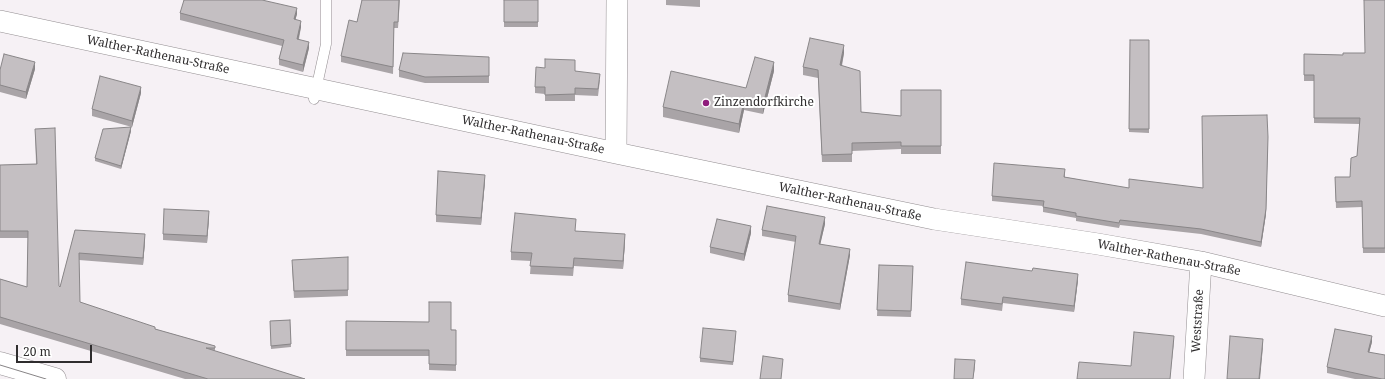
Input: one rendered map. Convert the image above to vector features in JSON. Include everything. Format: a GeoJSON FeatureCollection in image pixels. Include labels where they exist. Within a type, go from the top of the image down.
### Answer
{"type":"FeatureCollection","features":[{"type":"Feature","properties":{"kind":"street"},"geometry":{"type":"LineString","coordinates":[[616,153],[618,0]]}},
{"type":"Feature","properties":{"kind":"street","name":"Walther-Rathenau-Straße"},"geometry":{"type":"LineString","coordinates":[[0,21],[315,94],[616,153],[934,219],[1098,244],[1201,262],[1385,306]]}},
{"type":"Feature","properties":{"kind":"street","name":"Weststraße"},"geometry":{"type":"LineString","coordinates":[[1194,379],[1201,262]]}},
{"type":"Feature","properties":{"kind":"street"},"geometry":{"type":"LineString","coordinates":[[0,362],[55,379]]}},
{"type":"Feature","properties":{"kind":"lane"},"geometry":{"type":"LineString","coordinates":[[315,94],[326,44],[326,0]]}},
{"type":"Feature","properties":{"kind":"building"},"geometry":{"type":"Polygon","coordinates":[[[184,0],[262,0],[297,8],[294,19],[301,21],[297,39],[309,42],[303,65],[279,59],[284,40],[180,13],[184,0]]]}},
{"type":"Feature","properties":{"kind":"building"},"geometry":{"type":"Polygon","coordinates":[[[362,0],[399,0],[398,22],[394,22],[393,67],[341,56],[349,20],[357,22],[362,0]]]}},
{"type":"Feature","properties":{"kind":"building"},"geometry":{"type":"Polygon","coordinates":[[[504,0],[538,0],[538,22],[504,22],[504,0]]]}},
{"type":"Feature","properties":{"kind":"building"},"geometry":{"type":"Polygon","coordinates":[[[1364,0],[1385,0],[1385,248],[1363,248],[1362,201],[1336,202],[1335,177],[1350,177],[1351,158],[1357,156],[1360,118],[1314,118],[1314,75],[1304,75],[1304,54],[1343,55],[1343,53],[1365,53],[1364,0]]]}},
{"type":"Feature","properties":{"kind":"building"},"geometry":{"type":"Polygon","coordinates":[[[810,38],[844,45],[840,65],[860,71],[861,112],[901,116],[901,90],[941,90],[941,146],[901,146],[901,142],[852,143],[852,154],[822,155],[818,70],[803,67],[810,38]]]}},
{"type":"Feature","properties":{"kind":"building"},"geometry":{"type":"Polygon","coordinates":[[[1130,40],[1149,40],[1149,129],[1129,129],[1130,40]]]}},
{"type":"Feature","properties":{"kind":"building"},"geometry":{"type":"Polygon","coordinates":[[[403,53],[489,57],[489,76],[425,77],[399,70],[403,53]]]}},
{"type":"Feature","properties":{"kind":"building"},"geometry":{"type":"Polygon","coordinates":[[[4,54],[35,62],[26,92],[0,85],[0,70],[4,54]]]}},
{"type":"Feature","properties":{"kind":"building"},"geometry":{"type":"Polygon","coordinates":[[[755,57],[774,62],[763,105],[744,101],[739,124],[663,107],[671,71],[746,88],[755,57]]]}},
{"type":"Feature","properties":{"kind":"building"},"geometry":{"type":"Polygon","coordinates":[[[545,59],[575,60],[575,71],[600,74],[598,89],[575,88],[575,94],[545,95],[545,87],[535,87],[536,67],[545,68],[545,59]]]}},
{"type":"Feature","properties":{"kind":"building"},"geometry":{"type":"Polygon","coordinates":[[[100,76],[141,87],[132,121],[92,109],[100,76]]]}},
{"type":"Feature","properties":{"kind":"building"},"geometry":{"type":"Polygon","coordinates":[[[1267,115],[1268,137],[1266,209],[1261,242],[1201,229],[1120,220],[1119,223],[1076,216],[1076,213],[1043,207],[1044,201],[992,196],[994,163],[1065,169],[1064,177],[1129,188],[1129,179],[1203,188],[1202,116],[1267,115]]]}},
{"type":"Feature","properties":{"kind":"building"},"geometry":{"type":"Polygon","coordinates":[[[131,127],[121,166],[95,158],[103,129],[131,127]]]}},
{"type":"Feature","properties":{"kind":"building"},"geometry":{"type":"Polygon","coordinates":[[[55,128],[59,286],[60,287],[75,230],[145,234],[143,258],[79,253],[80,302],[155,327],[155,329],[215,346],[215,348],[206,348],[305,379],[208,379],[0,317],[0,279],[27,287],[28,231],[0,231],[0,165],[37,164],[35,129],[55,128]]]}},
{"type":"Feature","properties":{"kind":"building"},"geometry":{"type":"Polygon","coordinates":[[[438,171],[485,175],[481,218],[436,215],[438,171]]]}},
{"type":"Feature","properties":{"kind":"building"},"geometry":{"type":"Polygon","coordinates":[[[767,206],[825,217],[819,244],[850,249],[840,304],[788,295],[796,236],[762,230],[767,206]]]}},
{"type":"Feature","properties":{"kind":"building"},"geometry":{"type":"Polygon","coordinates":[[[164,209],[209,211],[207,236],[163,234],[164,209]]]}},
{"type":"Feature","properties":{"kind":"building"},"geometry":{"type":"Polygon","coordinates":[[[515,213],[576,219],[575,231],[625,234],[623,261],[574,258],[573,268],[530,266],[532,253],[511,252],[515,213]]]}},
{"type":"Feature","properties":{"kind":"building"},"geometry":{"type":"Polygon","coordinates":[[[717,219],[751,226],[744,254],[710,247],[717,219]]]}},
{"type":"Feature","properties":{"kind":"building"},"geometry":{"type":"Polygon","coordinates":[[[348,257],[348,290],[294,291],[292,260],[348,257]]]}},
{"type":"Feature","properties":{"kind":"building"},"geometry":{"type":"Polygon","coordinates":[[[966,262],[1032,271],[1033,268],[1078,274],[1074,306],[1003,297],[1002,304],[961,299],[966,262]]]}},
{"type":"Feature","properties":{"kind":"building"},"geometry":{"type":"Polygon","coordinates":[[[879,265],[913,266],[911,311],[877,310],[879,265]]]}},
{"type":"Feature","properties":{"kind":"building"},"geometry":{"type":"Polygon","coordinates":[[[429,302],[451,302],[451,330],[456,330],[456,365],[429,364],[429,350],[346,350],[346,321],[429,322],[429,302]]]}},
{"type":"Feature","properties":{"kind":"building"},"geometry":{"type":"Polygon","coordinates":[[[290,320],[291,344],[271,346],[270,321],[290,320]]]}},
{"type":"Feature","properties":{"kind":"building"},"geometry":{"type":"Polygon","coordinates":[[[703,328],[736,331],[733,362],[700,358],[703,328]]]}},
{"type":"Feature","properties":{"kind":"building"},"geometry":{"type":"Polygon","coordinates":[[[1335,329],[1372,336],[1368,352],[1385,355],[1385,379],[1327,367],[1335,329]]]}},
{"type":"Feature","properties":{"kind":"building"},"geometry":{"type":"Polygon","coordinates":[[[1134,332],[1174,336],[1170,379],[1077,379],[1079,362],[1131,366],[1134,332]]]}},
{"type":"Feature","properties":{"kind":"building"},"geometry":{"type":"Polygon","coordinates":[[[1230,336],[1263,339],[1259,379],[1227,379],[1230,336]]]}},
{"type":"Feature","properties":{"kind":"building"},"geometry":{"type":"Polygon","coordinates":[[[763,356],[783,359],[781,379],[760,379],[763,356]]]}},
{"type":"Feature","properties":{"kind":"building"},"geometry":{"type":"Polygon","coordinates":[[[955,359],[975,360],[973,379],[954,379],[955,359]]]}},
{"type":"Feature","properties":{"kind":"tram line"},"geometry":{"type":"LineString","coordinates":[[0,365],[46,379]]}},
{"type":"Feature","properties":{"kind":"place","name":"Zinzendorfkirche"},"geometry":{"type":"Point","coordinates":[706,103]}}]}
